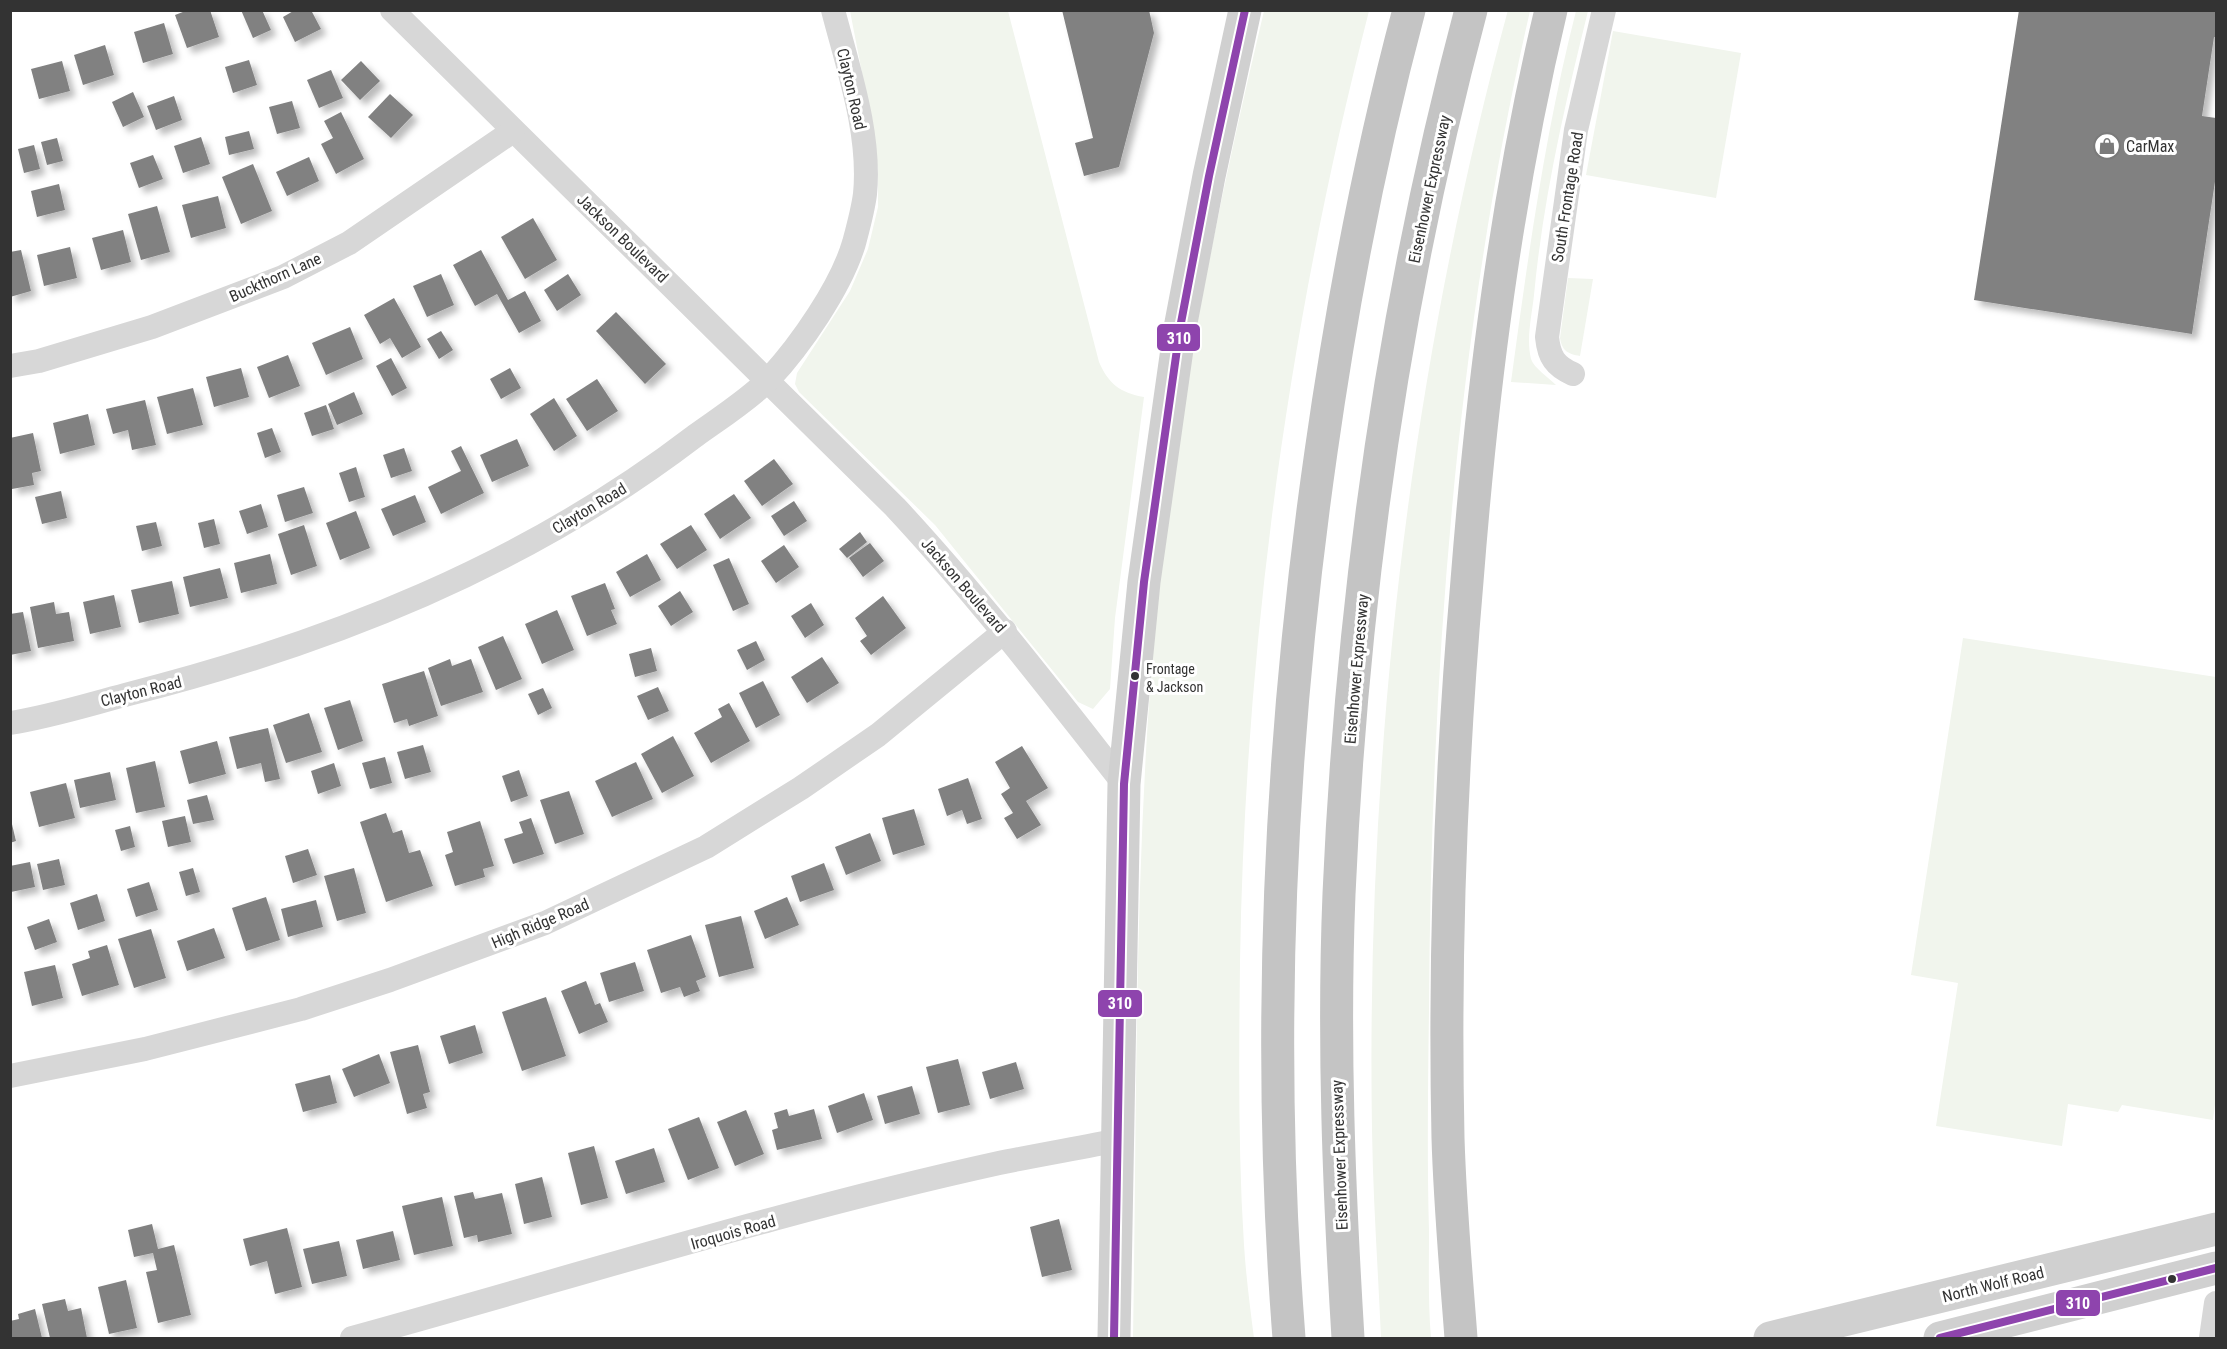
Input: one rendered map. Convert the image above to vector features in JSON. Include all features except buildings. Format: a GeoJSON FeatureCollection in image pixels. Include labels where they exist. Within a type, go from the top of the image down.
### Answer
{"type":"FeatureCollection","features":[{"type":"Feature","properties":{"kind":"highway"},"geometry":{"type":"LineString","coordinates":[[1289,1338],[1283,1267],[1278,1111],[1282,844],[1292,696],[1308,546],[1347,288],[1371,165],[1409,10]]}},
{"type":"Feature","properties":{"kind":"highway","name":"Eisenhower Expressway"},"geometry":{"type":"LineString","coordinates":[[1348,1338],[1340,1198],[1336,1055],[1339,897],[1356,664],[1380,458],[1400,328],[1426,196],[1471,10]]}},
{"type":"Feature","properties":{"kind":"highway"},"geometry":{"type":"LineString","coordinates":[[1461,1338],[1448,1141],[1447,1054],[1451,861],[1462,635],[1487,365],[1518,168],[1551,10]]}},
{"type":"Feature","properties":{"kind":"main road"},"geometry":{"type":"LineString","coordinates":[[1114,1338],[1124,784],[1144,582],[1180,328],[1209,176],[1245,10]]}},
{"type":"Feature","properties":{"kind":"main road","name":"North Wolf Road"},"geometry":{"type":"LineString","coordinates":[[1770,1338],[2213,1238]]}},
{"type":"Feature","properties":{"kind":"main road"},"geometry":{"type":"LineString","coordinates":[[1940,1338],[2217,1268]]}},
{"type":"Feature","properties":{"kind":"street","name":"Jackson Boulevard"},"geometry":{"type":"LineString","coordinates":[[392,10],[919,533],[1005,632],[1124,784]]}},
{"type":"Feature","properties":{"kind":"street","name":"Clayton Road"},"geometry":{"type":"LineString","coordinates":[[10,723],[220,670],[366,620],[468,576],[529,544],[628,485],[768,381],[818,315],[837,282],[853,245],[865,194],[861,117],[833,10]]}},
{"type":"Feature","properties":{"kind":"street","name":"South Frontage Road"},"geometry":{"type":"LineString","coordinates":[[1573,374],[1560,368],[1553,360],[1548,350],[1547,337],[1576,130],[1604,10]]}},
{"type":"Feature","properties":{"kind":"street","name":"Buckthorn Lane"},"geometry":{"type":"LineString","coordinates":[[10,366],[39,361],[152,327],[283,277],[349,243],[513,131]]}},
{"type":"Feature","properties":{"kind":"street","name":"High Ridge Road"},"geometry":{"type":"LineString","coordinates":[[10,1076],[145,1049],[301,1010],[545,923],[706,847],[801,788],[878,735],[1005,632]]}},
{"type":"Feature","properties":{"kind":"street","name":"Iroquois Road"},"geometry":{"type":"LineString","coordinates":[[352,1338],[875,1194],[999,1163],[1119,1140]]}},
{"type":"Feature","properties":{"kind":"street"},"geometry":{"type":"LineString","coordinates":[[2211,1338],[2217,1303]]}},
{"type":"Feature","properties":{"kind":"shaded area"},"geometry":{"type":"Polygon","coordinates":[[[1508,10],[1530,11],[1504,134],[1483,258],[1452,507],[1442,633],[1435,758],[1428,1065],[1431,1338],[1381,1338],[1374,1208],[1372,989],[1377,847],[1386,706],[1401,565],[1420,425],[1444,286],[1473,147],[1508,10]]]}},
{"type":"Feature","properties":{"kind":"shaded area"},"geometry":{"type":"Polygon","coordinates":[[[850,11],[1008,11],[1099,362],[1106,376],[1116,386],[1128,393],[1144,397],[1115,618],[1110,689],[1093,709],[1078,702],[935,525],[799,392],[795,384],[797,373],[850,291],[868,249],[878,207],[878,171],[850,11]]]}},
{"type":"Feature","properties":{"kind":"shaded area"},"geometry":{"type":"Polygon","coordinates":[[[1264,11],[1369,11],[1316,245],[1294,363],[1276,482],[1251,722],[1240,962],[1239,1104],[1244,1245],[1254,1338],[1133,1338],[1140,901],[1154,639],[1172,480],[1197,323],[1212,244],[1264,11]]]}},
{"type":"Feature","properties":{"kind":"shaded area"},"geometry":{"type":"Polygon","coordinates":[[[1576,11],[1588,11],[1549,187],[1529,335],[1531,359],[1538,369],[1556,385],[1511,382],[1546,149],[1576,11]]]}},
{"type":"Feature","properties":{"kind":"shaded area"},"geometry":{"type":"Polygon","coordinates":[[[1613,31],[1741,53],[1716,198],[1586,175],[1613,31]]]}},
{"type":"Feature","properties":{"kind":"shaded area"},"geometry":{"type":"Polygon","coordinates":[[[1568,278],[1593,279],[1580,356],[1566,351],[1560,338],[1568,278]]]}},
{"type":"Feature","properties":{"kind":"shaded area"},"geometry":{"type":"Polygon","coordinates":[[[1963,638],[2216,677],[2216,1097],[2213,1120],[2122,1105],[2118,1112],[2068,1104],[2062,1146],[1936,1126],[1958,983],[1911,975],[1963,638]]]}},
{"type":"Feature","properties":{"kind":"transit line","name":"310"},"geometry":{"type":"LineString","coordinates":[[1114,1338],[1124,784],[1144,582],[1180,328],[1209,176],[1245,10]]}},
{"type":"Feature","properties":{"kind":"transit line","name":"310"},"geometry":{"type":"LineString","coordinates":[[1940,1338],[2216,1268]]}},
{"type":"Feature","properties":{"kind":"place","name":"CarMax"},"geometry":{"type":"Point","coordinates":[2107,146]}},
{"type":"Feature","properties":{"kind":"place","name":"Frontage & Jackson"},"geometry":{"type":"Point","coordinates":[1135,676]}}]}
